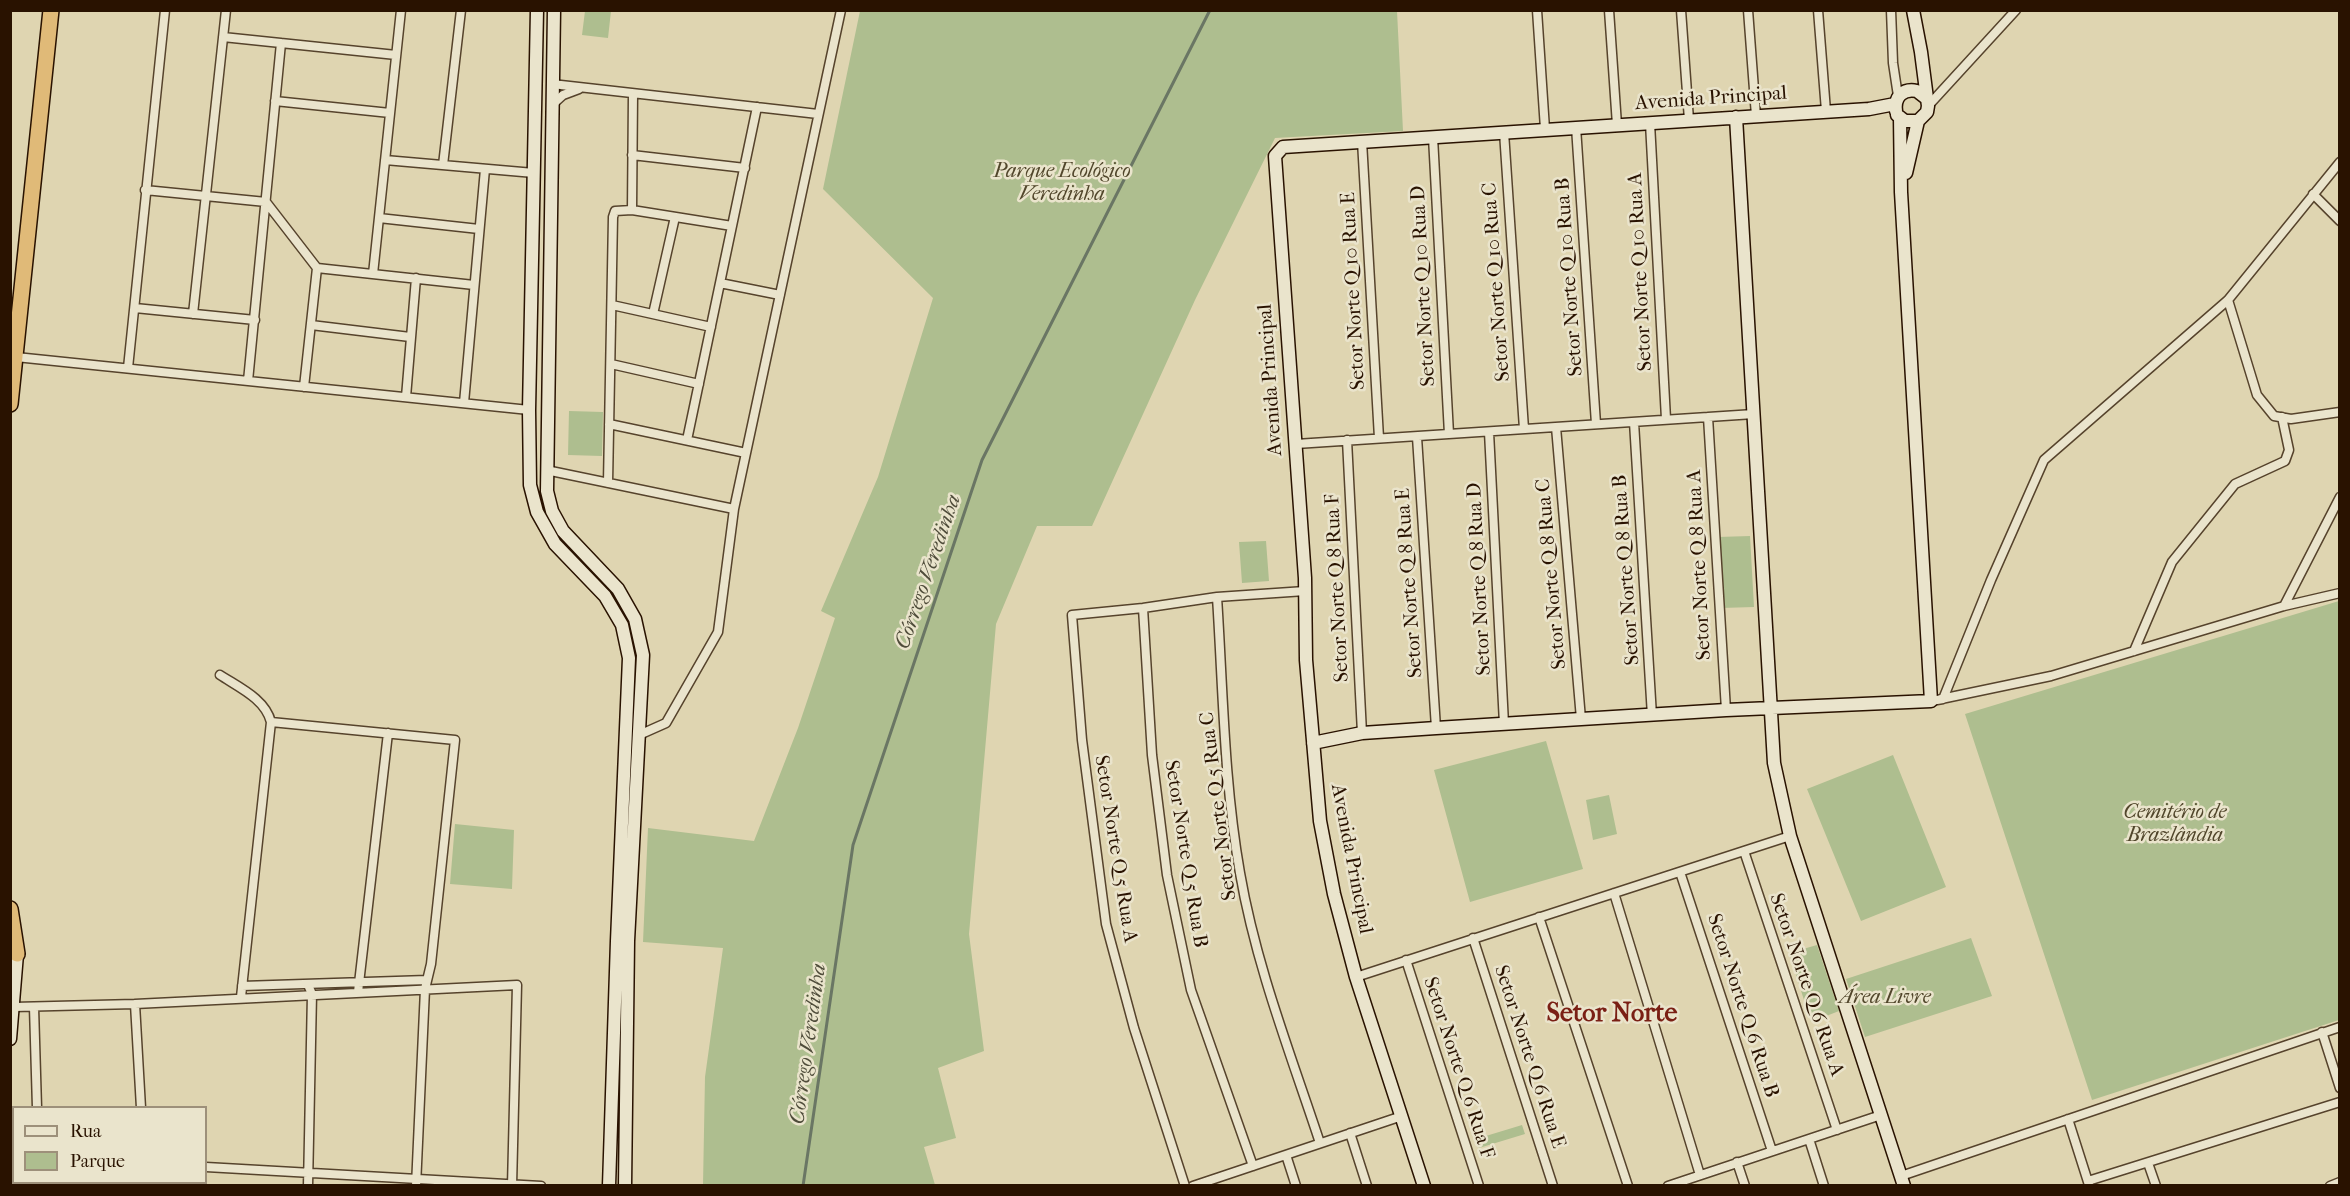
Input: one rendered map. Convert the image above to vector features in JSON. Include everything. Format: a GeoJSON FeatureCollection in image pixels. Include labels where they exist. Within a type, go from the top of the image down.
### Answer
{"type":"FeatureCollection","features":[{"type":"Feature","properties":{"kind":"highway"},"geometry":{"type":"LineString","coordinates":[[10,404],[51,10]]}},
{"type":"Feature","properties":{"kind":"highway"},"geometry":{"type":"LineString","coordinates":[[10,909],[16,954]]}},
{"type":"Feature","properties":{"kind":"highway"},"geometry":{"type":"LineString","coordinates":[[10,939],[16,954]]}},
{"type":"Feature","properties":{"kind":"street"},"geometry":{"type":"LineString","coordinates":[[128,368],[165,10]]}},
{"type":"Feature","properties":{"kind":"street"},"geometry":{"type":"LineString","coordinates":[[193,314],[226,10]]}},
{"type":"Feature","properties":{"kind":"street"},"geometry":{"type":"LineString","coordinates":[[373,274],[401,10]]}},
{"type":"Feature","properties":{"kind":"street"},"geometry":{"type":"LineString","coordinates":[[443,165],[461,10]]}},
{"type":"Feature","properties":{"kind":"street"},"geometry":{"type":"LineString","coordinates":[[537,10],[529,410],[530,485],[537,512],[555,544],[605,596],[622,625],[629,658],[623,941],[625,1185]]}},
{"type":"Feature","properties":{"kind":"street"},"geometry":{"type":"LineString","coordinates":[[554,10],[547,491],[552,511],[563,531],[618,589],[635,620],[642,655],[639,735],[623,941],[609,1185]]}},
{"type":"Feature","properties":{"kind":"street"},"geometry":{"type":"LineString","coordinates":[[639,735],[666,723],[718,632],[734,509],[841,10]]}},
{"type":"Feature","properties":{"kind":"street"},"geometry":{"type":"LineString","coordinates":[[1537,10],[1545,129]]}},
{"type":"Feature","properties":{"kind":"street"},"geometry":{"type":"LineString","coordinates":[[1609,10],[1617,125]]}},
{"type":"Feature","properties":{"kind":"street"},"geometry":{"type":"LineString","coordinates":[[1681,10],[1689,120]]}},
{"type":"Feature","properties":{"kind":"street"},"geometry":{"type":"LineString","coordinates":[[1748,10],[1756,116]]}},
{"type":"Feature","properties":{"kind":"street"},"geometry":{"type":"LineString","coordinates":[[1818,10],[1826,111]]}},
{"type":"Feature","properties":{"kind":"street"},"geometry":{"type":"LineString","coordinates":[[1891,10],[1893,63],[1902,102],[1901,192],[1931,701]]}},
{"type":"Feature","properties":{"kind":"street"},"geometry":{"type":"LineString","coordinates":[[1901,192],[1918,121],[1927,112],[1921,52],[1913,10]]}},
{"type":"Feature","properties":{"kind":"street"},"geometry":{"type":"LineString","coordinates":[[1927,102],[2016,10]]}},
{"type":"Feature","properties":{"kind":"street"},"geometry":{"type":"LineString","coordinates":[[223,37],[396,56]]}},
{"type":"Feature","properties":{"kind":"street"},"geometry":{"type":"LineString","coordinates":[[248,381],[281,43]]}},
{"type":"Feature","properties":{"kind":"street"},"geometry":{"type":"LineString","coordinates":[[1902,102],[1921,52]]}},
{"type":"Feature","properties":{"kind":"street"},"geometry":{"type":"LineString","coordinates":[[552,84],[818,114]]}},
{"type":"Feature","properties":{"kind":"street"},"geometry":{"type":"LineString","coordinates":[[552,106],[563,95],[580,88]]}},
{"type":"Feature","properties":{"kind":"street"},"geometry":{"type":"LineString","coordinates":[[632,210],[633,94]]}},
{"type":"Feature","properties":{"kind":"street","name":"Avenida Principal"},"geometry":{"type":"LineString","coordinates":[[1424,1185],[1356,976],[1334,894],[1320,821],[1306,660],[1305,591],[1296,444],[1275,156],[1283,147],[1869,110],[1902,102],[1922,94],[1927,102]]}},
{"type":"Feature","properties":{"kind":"street"},"geometry":{"type":"LineString","coordinates":[[275,101],[390,113]]}},
{"type":"Feature","properties":{"kind":"street","name":"Avenida Principal"},"geometry":{"type":"LineString","coordinates":[[1902,102],[1905,121],[1918,121]]}},
{"type":"Feature","properties":{"kind":"street"},"geometry":{"type":"LineString","coordinates":[[687,440],[757,107]]}},
{"type":"Feature","properties":{"kind":"street"},"geometry":{"type":"LineString","coordinates":[[1736,117],[1774,763],[1790,836],[1902,1181],[2068,1119],[2340,1027]]}},
{"type":"Feature","properties":{"kind":"street","name":"Setor Norte Q 10 Rua A"},"geometry":{"type":"LineString","coordinates":[[1650,123],[1666,419]]}},
{"type":"Feature","properties":{"kind":"street","name":"Setor Norte Q 10 Rua B"},"geometry":{"type":"LineString","coordinates":[[1576,127],[1596,424]]}},
{"type":"Feature","properties":{"kind":"street","name":"Setor Norte Q 10 Rua C"},"geometry":{"type":"LineString","coordinates":[[1504,132],[1524,429]]}},
{"type":"Feature","properties":{"kind":"street","name":"Setor Norte Q 10 Rua D"},"geometry":{"type":"LineString","coordinates":[[1432,137],[1449,434]]}},
{"type":"Feature","properties":{"kind":"street","name":"Setor Norte Q 10 Rua E"},"geometry":{"type":"LineString","coordinates":[[1362,141],[1379,438]]}},
{"type":"Feature","properties":{"kind":"street"},"geometry":{"type":"LineString","coordinates":[[632,155],[745,168]]}},
{"type":"Feature","properties":{"kind":"street"},"geometry":{"type":"LineString","coordinates":[[385,160],[534,173]]}},
{"type":"Feature","properties":{"kind":"street"},"geometry":{"type":"LineString","coordinates":[[1313,742],[1362,733],[1943,699],[1991,580],[2044,460],[2228,300],[2340,162]]}},
{"type":"Feature","properties":{"kind":"street"},"geometry":{"type":"LineString","coordinates":[[464,403],[485,169]]}},
{"type":"Feature","properties":{"kind":"street"},"geometry":{"type":"LineString","coordinates":[[534,187],[551,188]]}},
{"type":"Feature","properties":{"kind":"street"},"geometry":{"type":"LineString","coordinates":[[145,189],[266,202],[317,268],[304,387]]}},
{"type":"Feature","properties":{"kind":"street"},"geometry":{"type":"LineString","coordinates":[[2313,194],[2340,221]]}},
{"type":"Feature","properties":{"kind":"street"},"geometry":{"type":"LineString","coordinates":[[608,483],[613,217],[615,211],[632,210],[732,226]]}},
{"type":"Feature","properties":{"kind":"street"},"geometry":{"type":"LineString","coordinates":[[653,314],[675,217]]}},
{"type":"Feature","properties":{"kind":"street"},"geometry":{"type":"LineString","coordinates":[[379,218],[479,229]]}},
{"type":"Feature","properties":{"kind":"street"},"geometry":{"type":"LineString","coordinates":[[317,268],[474,285]]}},
{"type":"Feature","properties":{"kind":"street"},"geometry":{"type":"LineString","coordinates":[[406,397],[416,278]]}},
{"type":"Feature","properties":{"kind":"street"},"geometry":{"type":"LineString","coordinates":[[720,283],[780,295]]}},
{"type":"Feature","properties":{"kind":"street"},"geometry":{"type":"LineString","coordinates":[[531,299],[537,304],[543,304],[549,300]]}},
{"type":"Feature","properties":{"kind":"street"},"geometry":{"type":"LineString","coordinates":[[2228,300],[2257,395],[2274,416],[2291,419],[2340,412]]}},
{"type":"Feature","properties":{"kind":"street"},"geometry":{"type":"LineString","coordinates":[[612,305],[711,327]]}},
{"type":"Feature","properties":{"kind":"street"},"geometry":{"type":"LineString","coordinates":[[135,308],[255,320]]}},
{"type":"Feature","properties":{"kind":"street"},"geometry":{"type":"LineString","coordinates":[[531,324],[536,320],[543,320],[548,325]]}},
{"type":"Feature","properties":{"kind":"street"},"geometry":{"type":"LineString","coordinates":[[311,325],[410,338]]}},
{"type":"Feature","properties":{"kind":"street"},"geometry":{"type":"LineString","coordinates":[[16,357],[529,410]]}},
{"type":"Feature","properties":{"kind":"street"},"geometry":{"type":"LineString","coordinates":[[610,364],[699,384]]}},
{"type":"Feature","properties":{"kind":"street"},"geometry":{"type":"LineString","coordinates":[[1296,444],[1754,414]]}},
{"type":"Feature","properties":{"kind":"street","name":"Setor Norte Q 8 Rua A"},"geometry":{"type":"LineString","coordinates":[[1708,417],[1726,710]]}},
{"type":"Feature","properties":{"kind":"street"},"geometry":{"type":"LineString","coordinates":[[2133,651],[2172,562],[2235,484],[2285,461],[2289,450],[2282,417]]}},
{"type":"Feature","properties":{"kind":"street","name":"Setor Norte Q 8 Rua B"},"geometry":{"type":"LineString","coordinates":[[1634,422],[1652,716]]}},
{"type":"Feature","properties":{"kind":"street"},"geometry":{"type":"LineString","coordinates":[[609,424],[746,453]]}},
{"type":"Feature","properties":{"kind":"street","name":"Setor Norte Q 8 Rua C"},"geometry":{"type":"LineString","coordinates":[[1556,427],[1581,719]]}},
{"type":"Feature","properties":{"kind":"street","name":"Setor Norte Q 8 Rua D"},"geometry":{"type":"LineString","coordinates":[[1489,432],[1504,724]]}},
{"type":"Feature","properties":{"kind":"street","name":"Setor Norte Q 8 Rua E"},"geometry":{"type":"LineString","coordinates":[[1417,437],[1436,728]]}},
{"type":"Feature","properties":{"kind":"street","name":"Setor Norte Q 8 Rua F"},"geometry":{"type":"LineString","coordinates":[[1347,440],[1362,733]]}},
{"type":"Feature","properties":{"kind":"street"},"geometry":{"type":"LineString","coordinates":[[530,451],[538,458],[543,457],[546,452]]}},
{"type":"Feature","properties":{"kind":"street"},"geometry":{"type":"LineString","coordinates":[[530,469],[539,464],[546,469],[734,509]]}},
{"type":"Feature","properties":{"kind":"street"},"geometry":{"type":"LineString","coordinates":[[2284,606],[2340,497]]}},
{"type":"Feature","properties":{"kind":"street"},"geometry":{"type":"LineString","coordinates":[[546,528],[558,523]]}},
{"type":"Feature","properties":{"kind":"street"},"geometry":{"type":"LineString","coordinates":[[1143,608],[1216,597],[1305,591]]}},
{"type":"Feature","properties":{"kind":"street"},"geometry":{"type":"LineString","coordinates":[[1931,701],[2051,676],[2284,606],[2340,593]]}},
{"type":"Feature","properties":{"kind":"street","name":"Setor Norte Q 5 Rua C"},"geometry":{"type":"LineString","coordinates":[[1216,597],[1228,775],[1240,874],[1263,972],[1320,1143]]}},
{"type":"Feature","properties":{"kind":"street","name":"Setor Norte Q 5 Rua A"},"geometry":{"type":"LineString","coordinates":[[1143,608],[1072,615],[1082,740],[1106,924],[1134,1028],[1185,1185]]}},
{"type":"Feature","properties":{"kind":"street","name":"Setor Norte Q 5 Rua B"},"geometry":{"type":"LineString","coordinates":[[1143,608],[1152,755],[1167,875],[1191,990],[1253,1166]]}},
{"type":"Feature","properties":{"kind":"street"},"geometry":{"type":"LineString","coordinates":[[220,675],[258,700],[268,711],[271,722],[241,997]]}},
{"type":"Feature","properties":{"kind":"street"},"geometry":{"type":"LineString","coordinates":[[271,722],[456,740],[431,964],[425,989],[416,1182]]}},
{"type":"Feature","properties":{"kind":"street"},"geometry":{"type":"LineString","coordinates":[[358,992],[388,734]]}},
{"type":"Feature","properties":{"kind":"street"},"geometry":{"type":"LineString","coordinates":[[1356,976],[1790,836]]}},
{"type":"Feature","properties":{"kind":"street","name":"Setor Norte Q 6 Rua A"},"geometry":{"type":"LineString","coordinates":[[1744,851],[1837,1130]]}},
{"type":"Feature","properties":{"kind":"street","name":"Setor Norte Q 6 Rua B"},"geometry":{"type":"LineString","coordinates":[[1680,872],[1772,1151]]}},
{"type":"Feature","properties":{"kind":"street"},"geometry":{"type":"LineString","coordinates":[[1614,893],[1700,1175]]}},
{"type":"Feature","properties":{"kind":"street"},"geometry":{"type":"LineString","coordinates":[[1539,917],[1628,1185]]}},
{"type":"Feature","properties":{"kind":"street","name":"Setor Norte Q 6 Rua E"},"geometry":{"type":"LineString","coordinates":[[1473,938],[1553,1185]]}},
{"type":"Feature","properties":{"kind":"street"},"geometry":{"type":"LineString","coordinates":[[10,1039],[16,954]]}},
{"type":"Feature","properties":{"kind":"street","name":"Setor Norte Q 6 Rua F"},"geometry":{"type":"LineString","coordinates":[[1406,960],[1479,1185]]}},
{"type":"Feature","properties":{"kind":"street"},"geometry":{"type":"LineString","coordinates":[[242,986],[427,980]]}},
{"type":"Feature","properties":{"kind":"street"},"geometry":{"type":"LineString","coordinates":[[308,985],[312,994],[308,1185]]}},
{"type":"Feature","properties":{"kind":"street"},"geometry":{"type":"LineString","coordinates":[[14,1007],[135,1004],[517,985],[512,1185]]}},
{"type":"Feature","properties":{"kind":"street"},"geometry":{"type":"LineString","coordinates":[[135,1004],[141,1106]]}},
{"type":"Feature","properties":{"kind":"street"},"geometry":{"type":"LineString","coordinates":[[34,1007],[37,1106]]}},
{"type":"Feature","properties":{"kind":"street"},"geometry":{"type":"LineString","coordinates":[[2322,1032],[2340,1088]]}},
{"type":"Feature","properties":{"kind":"street"},"geometry":{"type":"LineString","coordinates":[[2068,1119],[2089,1183],[2340,1102]]}},
{"type":"Feature","properties":{"kind":"street"},"geometry":{"type":"LineString","coordinates":[[1671,1185],[1881,1115]]}},
{"type":"Feature","properties":{"kind":"street"},"geometry":{"type":"LineString","coordinates":[[1193,1185],[1218,1182],[1253,1166],[1402,1116]]}},
{"type":"Feature","properties":{"kind":"street"},"geometry":{"type":"LineString","coordinates":[[1350,1133],[1367,1185]]}},
{"type":"Feature","properties":{"kind":"street"},"geometry":{"type":"LineString","coordinates":[[1809,1139],[1824,1185]]}},
{"type":"Feature","properties":{"kind":"street"},"geometry":{"type":"LineString","coordinates":[[1286,1155],[1296,1185]]}},
{"type":"Feature","properties":{"kind":"street"},"geometry":{"type":"LineString","coordinates":[[1737,1162],[1745,1185]]}},
{"type":"Feature","properties":{"kind":"street"},"geometry":{"type":"LineString","coordinates":[[2148,1163],[2156,1185]]}},
{"type":"Feature","properties":{"kind":"street"},"geometry":{"type":"LineString","coordinates":[[207,1167],[308,1171],[416,1182],[541,1185]]}},
{"type":"Feature","properties":{"kind":"street"},"geometry":{"type":"LineString","coordinates":[[2331,1185],[2340,1182]]}},
{"type":"Feature","properties":{"kind":"green space"},"geometry":{"type":"Polygon","coordinates":[[[585,11],[611,11],[608,38],[582,35],[585,11]]]}},
{"type":"Feature","properties":{"kind":"green space","name":"Parque Ecológico Veredinha"},"geometry":{"type":"Polygon","coordinates":[[[860,11],[1397,11],[1403,131],[1275,138],[1195,300],[1092,526],[1037,526],[996,624],[969,934],[984,1051],[938,1068],[956,1138],[924,1147],[935,1185],[703,1185],[705,1077],[723,948],[643,942],[648,828],[754,841],[798,728],[835,618],[821,611],[878,477],[933,298],[823,189],[860,11]]]}},
{"type":"Feature","properties":{"kind":"green space"},"geometry":{"type":"Polygon","coordinates":[[[569,411],[603,412],[602,456],[568,455],[569,411]]]}},
{"type":"Feature","properties":{"kind":"green space"},"geometry":{"type":"Polygon","coordinates":[[[1750,536],[1754,607],[1721,608],[1718,537],[1750,536]]]}},
{"type":"Feature","properties":{"kind":"green space"},"geometry":{"type":"Polygon","coordinates":[[[1266,541],[1269,581],[1242,583],[1239,542],[1266,541]]]}},
{"type":"Feature","properties":{"kind":"green space","name":"Cemitério de Brazlândia"},"geometry":{"type":"Polygon","coordinates":[[[2339,601],[2339,1020],[2092,1100],[1965,714],[2339,601]]]}},
{"type":"Feature","properties":{"kind":"green space"},"geometry":{"type":"Polygon","coordinates":[[[1546,741],[1583,869],[1470,902],[1434,770],[1546,741]]]}},
{"type":"Feature","properties":{"kind":"green space"},"geometry":{"type":"Polygon","coordinates":[[[1893,755],[1946,887],[1861,921],[1807,789],[1893,755]]]}},
{"type":"Feature","properties":{"kind":"green space"},"geometry":{"type":"Polygon","coordinates":[[[1609,795],[1617,834],[1593,840],[1586,800],[1609,795]]]}},
{"type":"Feature","properties":{"kind":"green space"},"geometry":{"type":"Polygon","coordinates":[[[455,824],[514,830],[512,889],[450,884],[455,824]]]}},
{"type":"Feature","properties":{"kind":"green space","name":"Área Livre"},"geometry":{"type":"Polygon","coordinates":[[[1971,938],[1992,996],[1865,1037],[1846,979],[1971,938]]]}},
{"type":"Feature","properties":{"kind":"green space"},"geometry":{"type":"Polygon","coordinates":[[[1817,945],[1839,1011],[1811,1022],[1789,953],[1817,945]]]}},
{"type":"Feature","properties":{"kind":"green space"},"geometry":{"type":"Polygon","coordinates":[[[1522,1125],[1525,1134],[1479,1148],[1476,1139],[1522,1125]]]}},
{"type":"Feature","properties":{"kind":"waterway","name":"Córrego Veredinha"},"geometry":{"type":"LineString","coordinates":[[803,1186],[853,845],[982,460],[1210,10]]}},
{"type":"Feature","properties":{"kind":"district","name":"Setor Norte"},"geometry":{"type":"Point","coordinates":[1612,1015]}}]}
